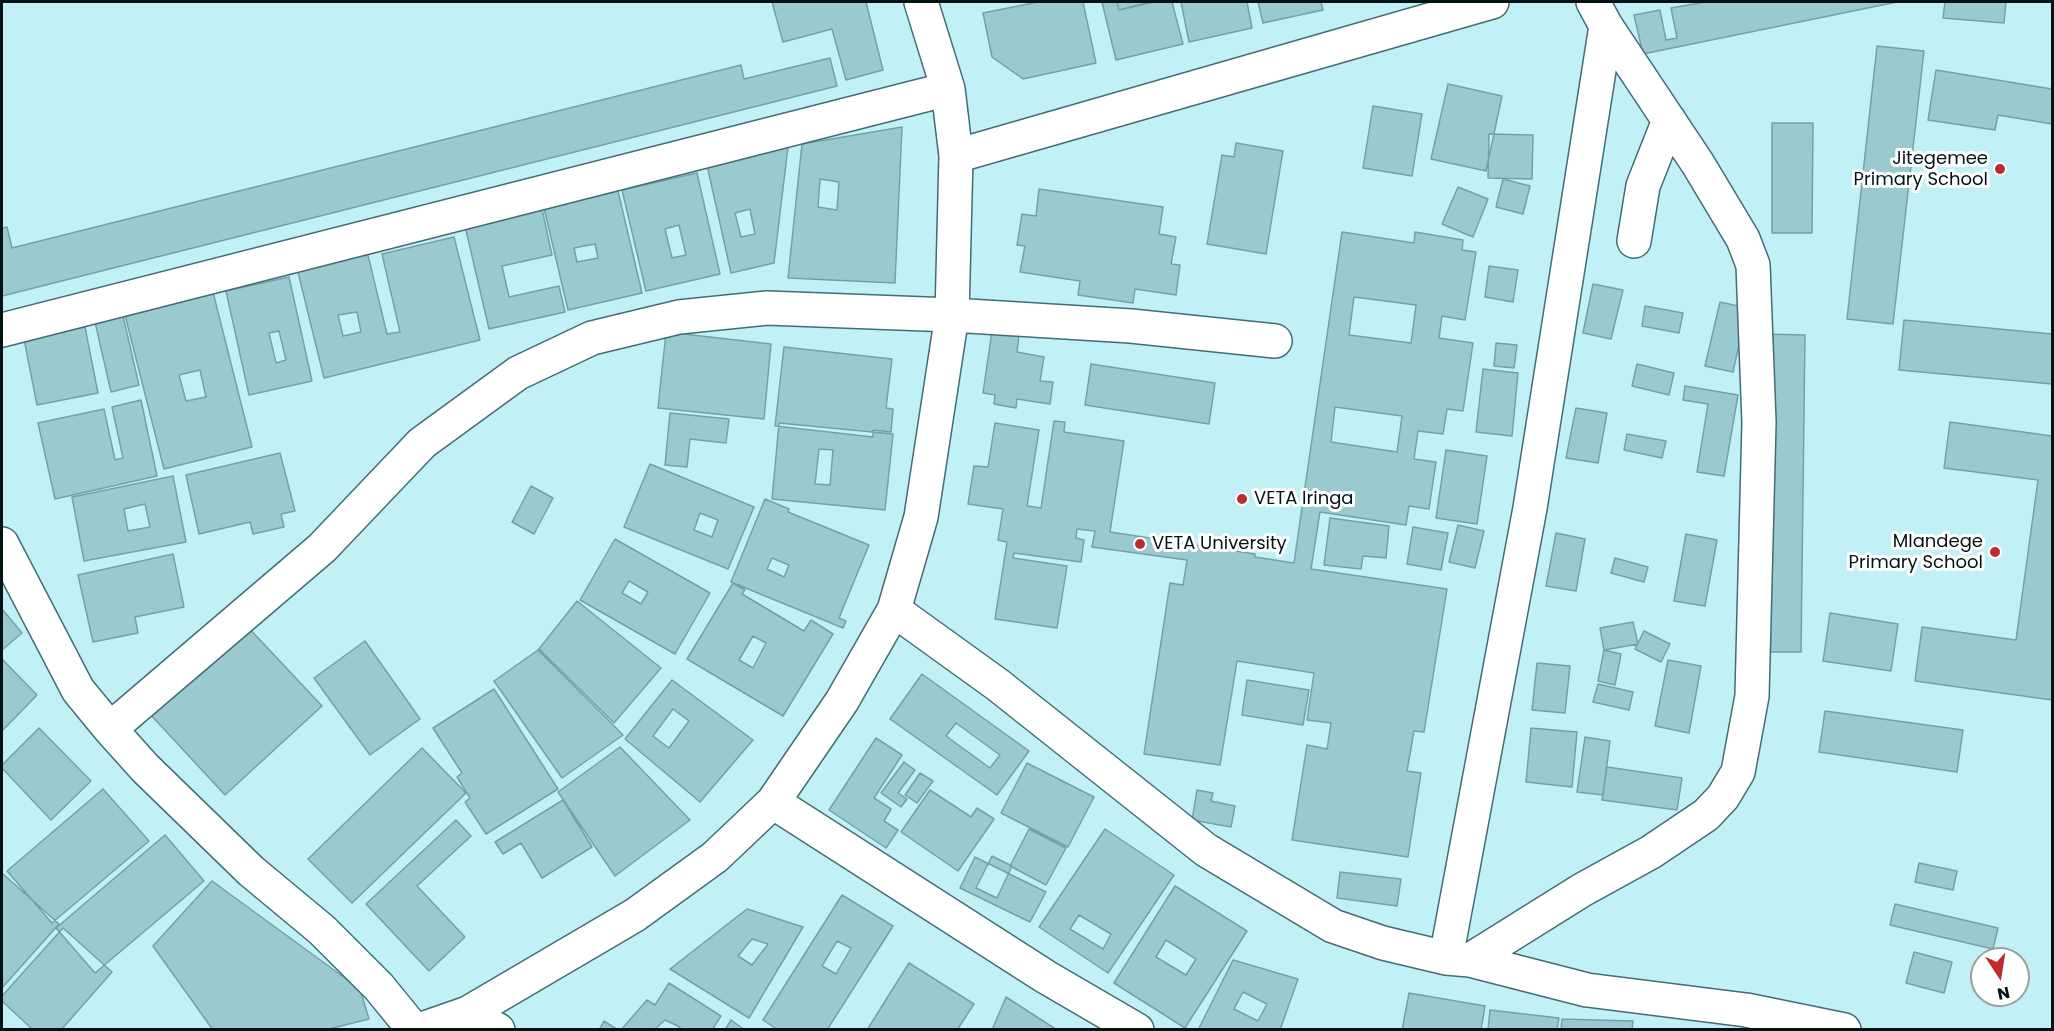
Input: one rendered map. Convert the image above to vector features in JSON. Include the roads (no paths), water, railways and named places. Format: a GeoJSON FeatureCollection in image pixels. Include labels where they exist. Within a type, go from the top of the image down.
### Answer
{"type":"FeatureCollection","features":[{"type":"Feature","properties":{"kind":"street"},"geometry":{"type":"LineString","coordinates":[[419,1029],[468,1013],[635,915],[715,857],[773,802],[842,701],[894,610],[921,517],[952,315],[956,156],[948,89],[921,2]]}},
{"type":"Feature","properties":{"kind":"street"},"geometry":{"type":"LineString","coordinates":[[956,156],[1492,2]]}},
{"type":"Feature","properties":{"kind":"street"},"geometry":{"type":"LineString","coordinates":[[1458,959],[1651,852],[1706,815],[1723,797],[1738,772],[1752,696],[1760,422],[1753,265],[1743,239],[1599,14]]}},
{"type":"Feature","properties":{"kind":"street"},"geometry":{"type":"LineString","coordinates":[[1458,959],[1530,508],[1599,14]]}},
{"type":"Feature","properties":{"kind":"street"},"geometry":{"type":"LineString","coordinates":[[2,330],[948,89]]}},
{"type":"Feature","properties":{"kind":"street"},"geometry":{"type":"LineString","coordinates":[[1634,241],[1643,186],[1668,120]]}},
{"type":"Feature","properties":{"kind":"street"},"geometry":{"type":"LineString","coordinates":[[110,729],[322,548],[422,443],[518,373],[592,338],[678,317],[768,308],[952,315],[1131,326],[1275,341]]}},
{"type":"Feature","properties":{"kind":"street"},"geometry":{"type":"LineString","coordinates":[[2,544],[78,690],[110,729],[145,768],[250,871],[379,987],[414,1029]]}},
{"type":"Feature","properties":{"kind":"street"},"geometry":{"type":"LineString","coordinates":[[894,610],[998,685],[1206,850],[1333,926],[1383,943],[1587,990],[1746,1010],[1844,1029]]}},
{"type":"Feature","properties":{"kind":"street"},"geometry":{"type":"LineString","coordinates":[[773,802],[1046,977],[1137,1029]]}},
{"type":"Feature","properties":{"kind":"street"},"geometry":{"type":"LineString","coordinates":[[468,1013],[498,1029]]}},
{"type":"Feature","properties":{"kind":"place","name":"Jitegemee Primary School"},"geometry":{"type":"Point","coordinates":[2000,169]}},
{"type":"Feature","properties":{"kind":"place","name":"VETA Iringa"},"geometry":{"type":"Point","coordinates":[1242,499]}},
{"type":"Feature","properties":{"kind":"place","name":"VETA University"},"geometry":{"type":"Point","coordinates":[1140,544]}},
{"type":"Feature","properties":{"kind":"place","name":"Mlandege Primary School"},"geometry":{"type":"Point","coordinates":[1995,552]}}]}
